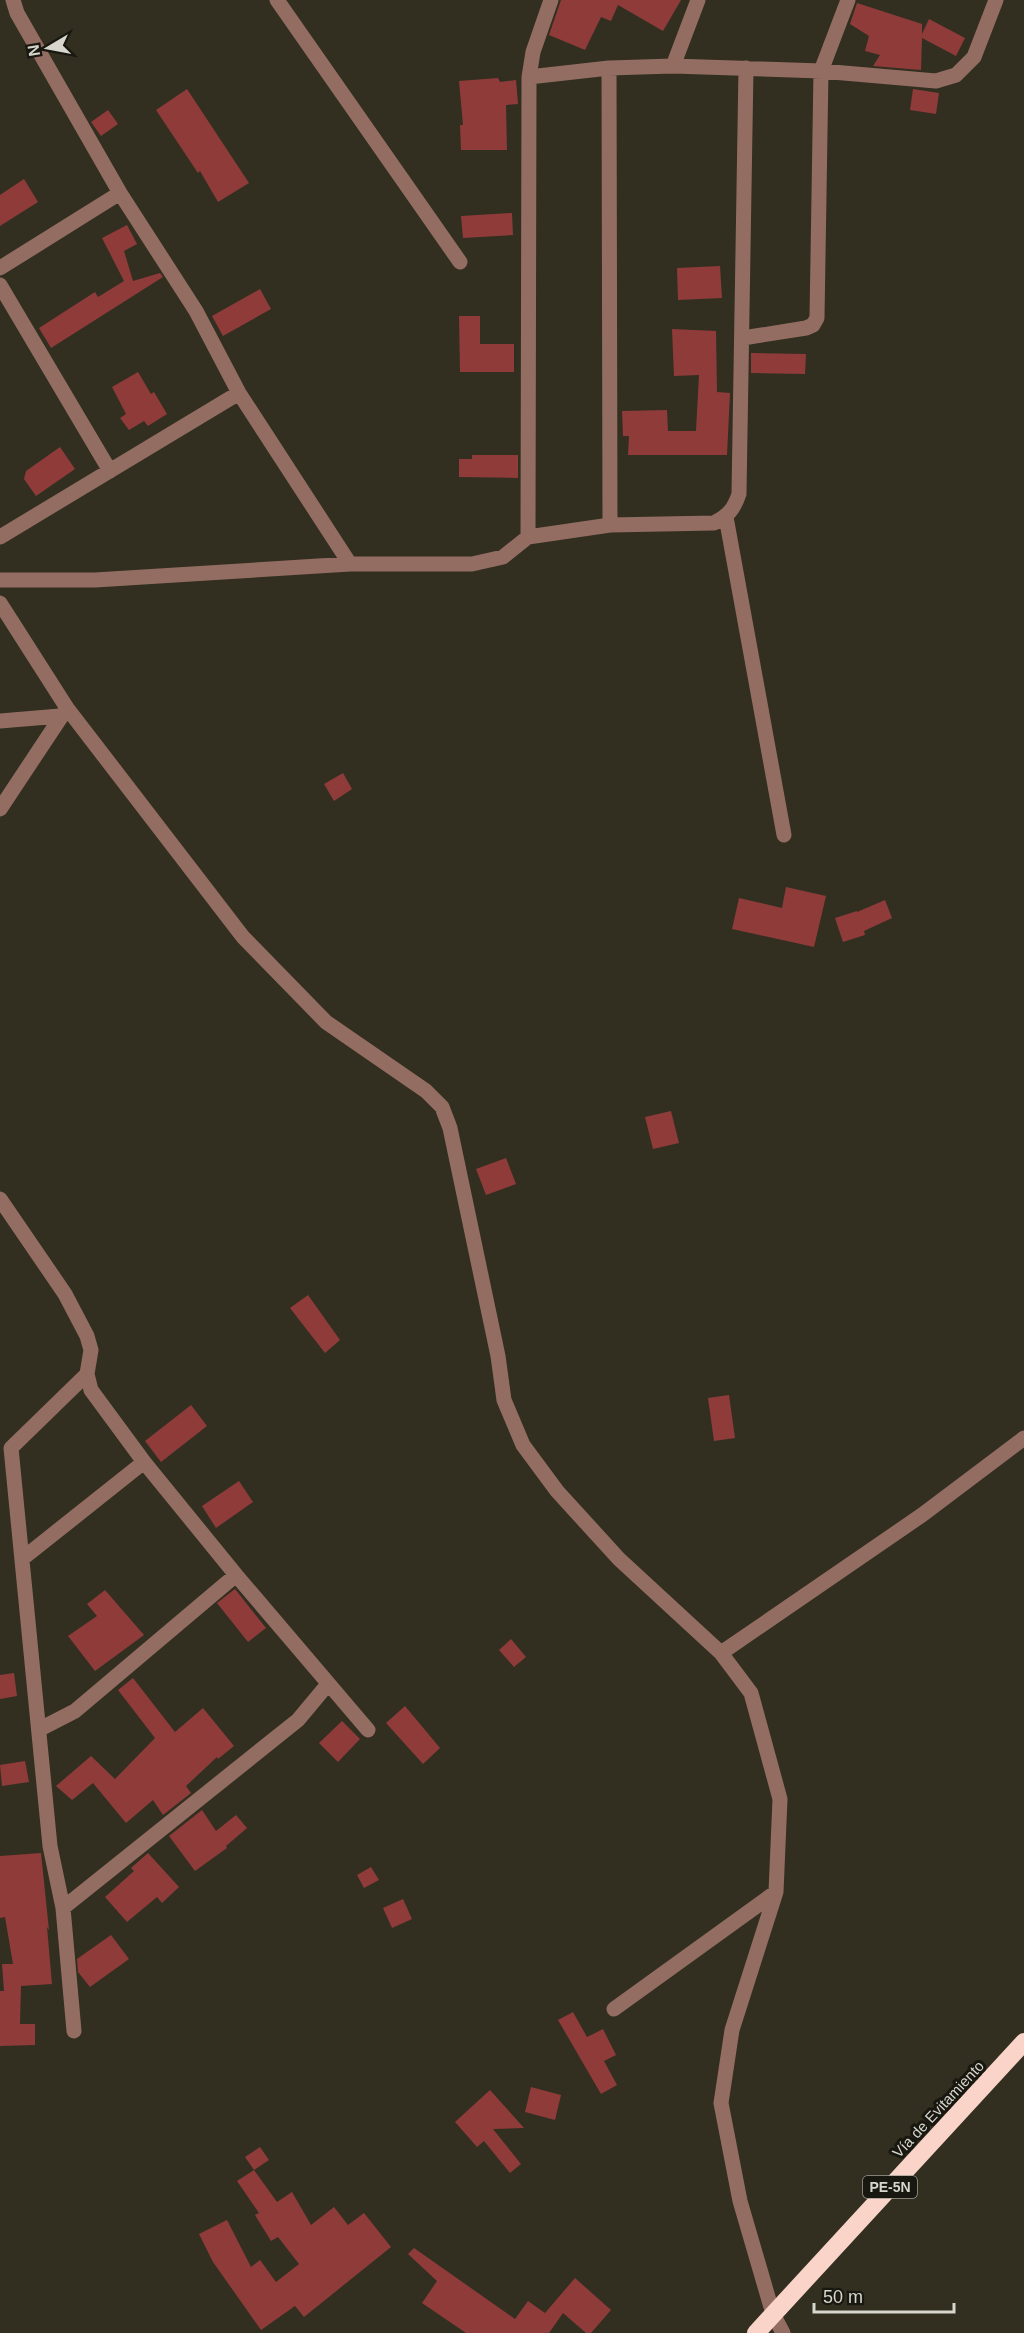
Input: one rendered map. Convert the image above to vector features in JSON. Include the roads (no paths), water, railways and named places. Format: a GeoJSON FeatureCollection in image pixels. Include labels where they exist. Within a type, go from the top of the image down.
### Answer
{"type":"FeatureCollection","features":[{"type":"Feature","properties":{"kind":"highway","name":"Vía de Evitamiento"},"geometry":{"type":"LineString","coordinates":[[756,2333],[1017,2059],[1024,2042]]}},
{"type":"Feature","properties":{"kind":"street"},"geometry":{"type":"LineString","coordinates":[[13,0],[17,13],[120,193],[196,311],[239,393],[350,564]]}},
{"type":"Feature","properties":{"kind":"street"},"geometry":{"type":"LineString","coordinates":[[277,0],[460,262]]}},
{"type":"Feature","properties":{"kind":"street"},"geometry":{"type":"LineString","coordinates":[[528,537],[529,77],[533,52],[551,0]]}},
{"type":"Feature","properties":{"kind":"street"},"geometry":{"type":"LineString","coordinates":[[673,66],[698,0]]}},
{"type":"Feature","properties":{"kind":"street"},"geometry":{"type":"LineString","coordinates":[[743,338],[806,328],[813,325],[818,318],[821,71],[848,0]]}},
{"type":"Feature","properties":{"kind":"street"},"geometry":{"type":"LineString","coordinates":[[529,77],[609,68],[673,66],[821,71],[924,82],[936,81],[956,75],[974,57],[996,0]]}},
{"type":"Feature","properties":{"kind":"street"},"geometry":{"type":"LineString","coordinates":[[609,68],[610,525]]}},
{"type":"Feature","properties":{"kind":"street"},"geometry":{"type":"LineString","coordinates":[[0,580],[95,580],[350,564],[486,562],[503,557],[528,537],[610,525],[714,523],[726,517],[735,505],[739,494],[746,68]]}},
{"type":"Feature","properties":{"kind":"street"},"geometry":{"type":"LineString","coordinates":[[0,268],[120,193]]}},
{"type":"Feature","properties":{"kind":"street"},"geometry":{"type":"LineString","coordinates":[[0,285],[110,471]]}},
{"type":"Feature","properties":{"kind":"street"},"geometry":{"type":"LineString","coordinates":[[0,537],[239,393]]}},
{"type":"Feature","properties":{"kind":"street"},"geometry":{"type":"LineString","coordinates":[[726,517],[784,835]]}},
{"type":"Feature","properties":{"kind":"street"},"geometry":{"type":"LineString","coordinates":[[0,603],[64,712],[243,937],[326,1022],[426,1091],[442,1107],[450,1128],[498,1356],[504,1400],[523,1445],[557,1491],[619,1559],[721,1653],[751,1693],[780,1799],[776,1892],[732,2030],[721,2103],[740,2201],[773,2314],[783,2333]]}},
{"type":"Feature","properties":{"kind":"street"},"geometry":{"type":"LineString","coordinates":[[0,722],[64,712]]}},
{"type":"Feature","properties":{"kind":"street"},"geometry":{"type":"LineString","coordinates":[[0,809],[64,712]]}},
{"type":"Feature","properties":{"kind":"street"},"geometry":{"type":"LineString","coordinates":[[0,1199],[65,1294],[87,1336],[91,1350],[87,1374],[91,1390],[144,1462],[236,1575],[368,1730]]}},
{"type":"Feature","properties":{"kind":"street"},"geometry":{"type":"LineString","coordinates":[[74,2031],[63,1908],[50,1846],[11,1448],[87,1374]]}},
{"type":"Feature","properties":{"kind":"street"},"geometry":{"type":"LineString","coordinates":[[721,1653],[922,1515],[1024,1438]]}},
{"type":"Feature","properties":{"kind":"street"},"geometry":{"type":"LineString","coordinates":[[22,1559],[144,1462]]}},
{"type":"Feature","properties":{"kind":"street"},"geometry":{"type":"LineString","coordinates":[[40,1729],[75,1711],[236,1575]]}},
{"type":"Feature","properties":{"kind":"street"},"geometry":{"type":"LineString","coordinates":[[63,1908],[298,1719],[328,1684]]}},
{"type":"Feature","properties":{"kind":"street"},"geometry":{"type":"LineString","coordinates":[[614,2008],[776,1892]]}}]}
